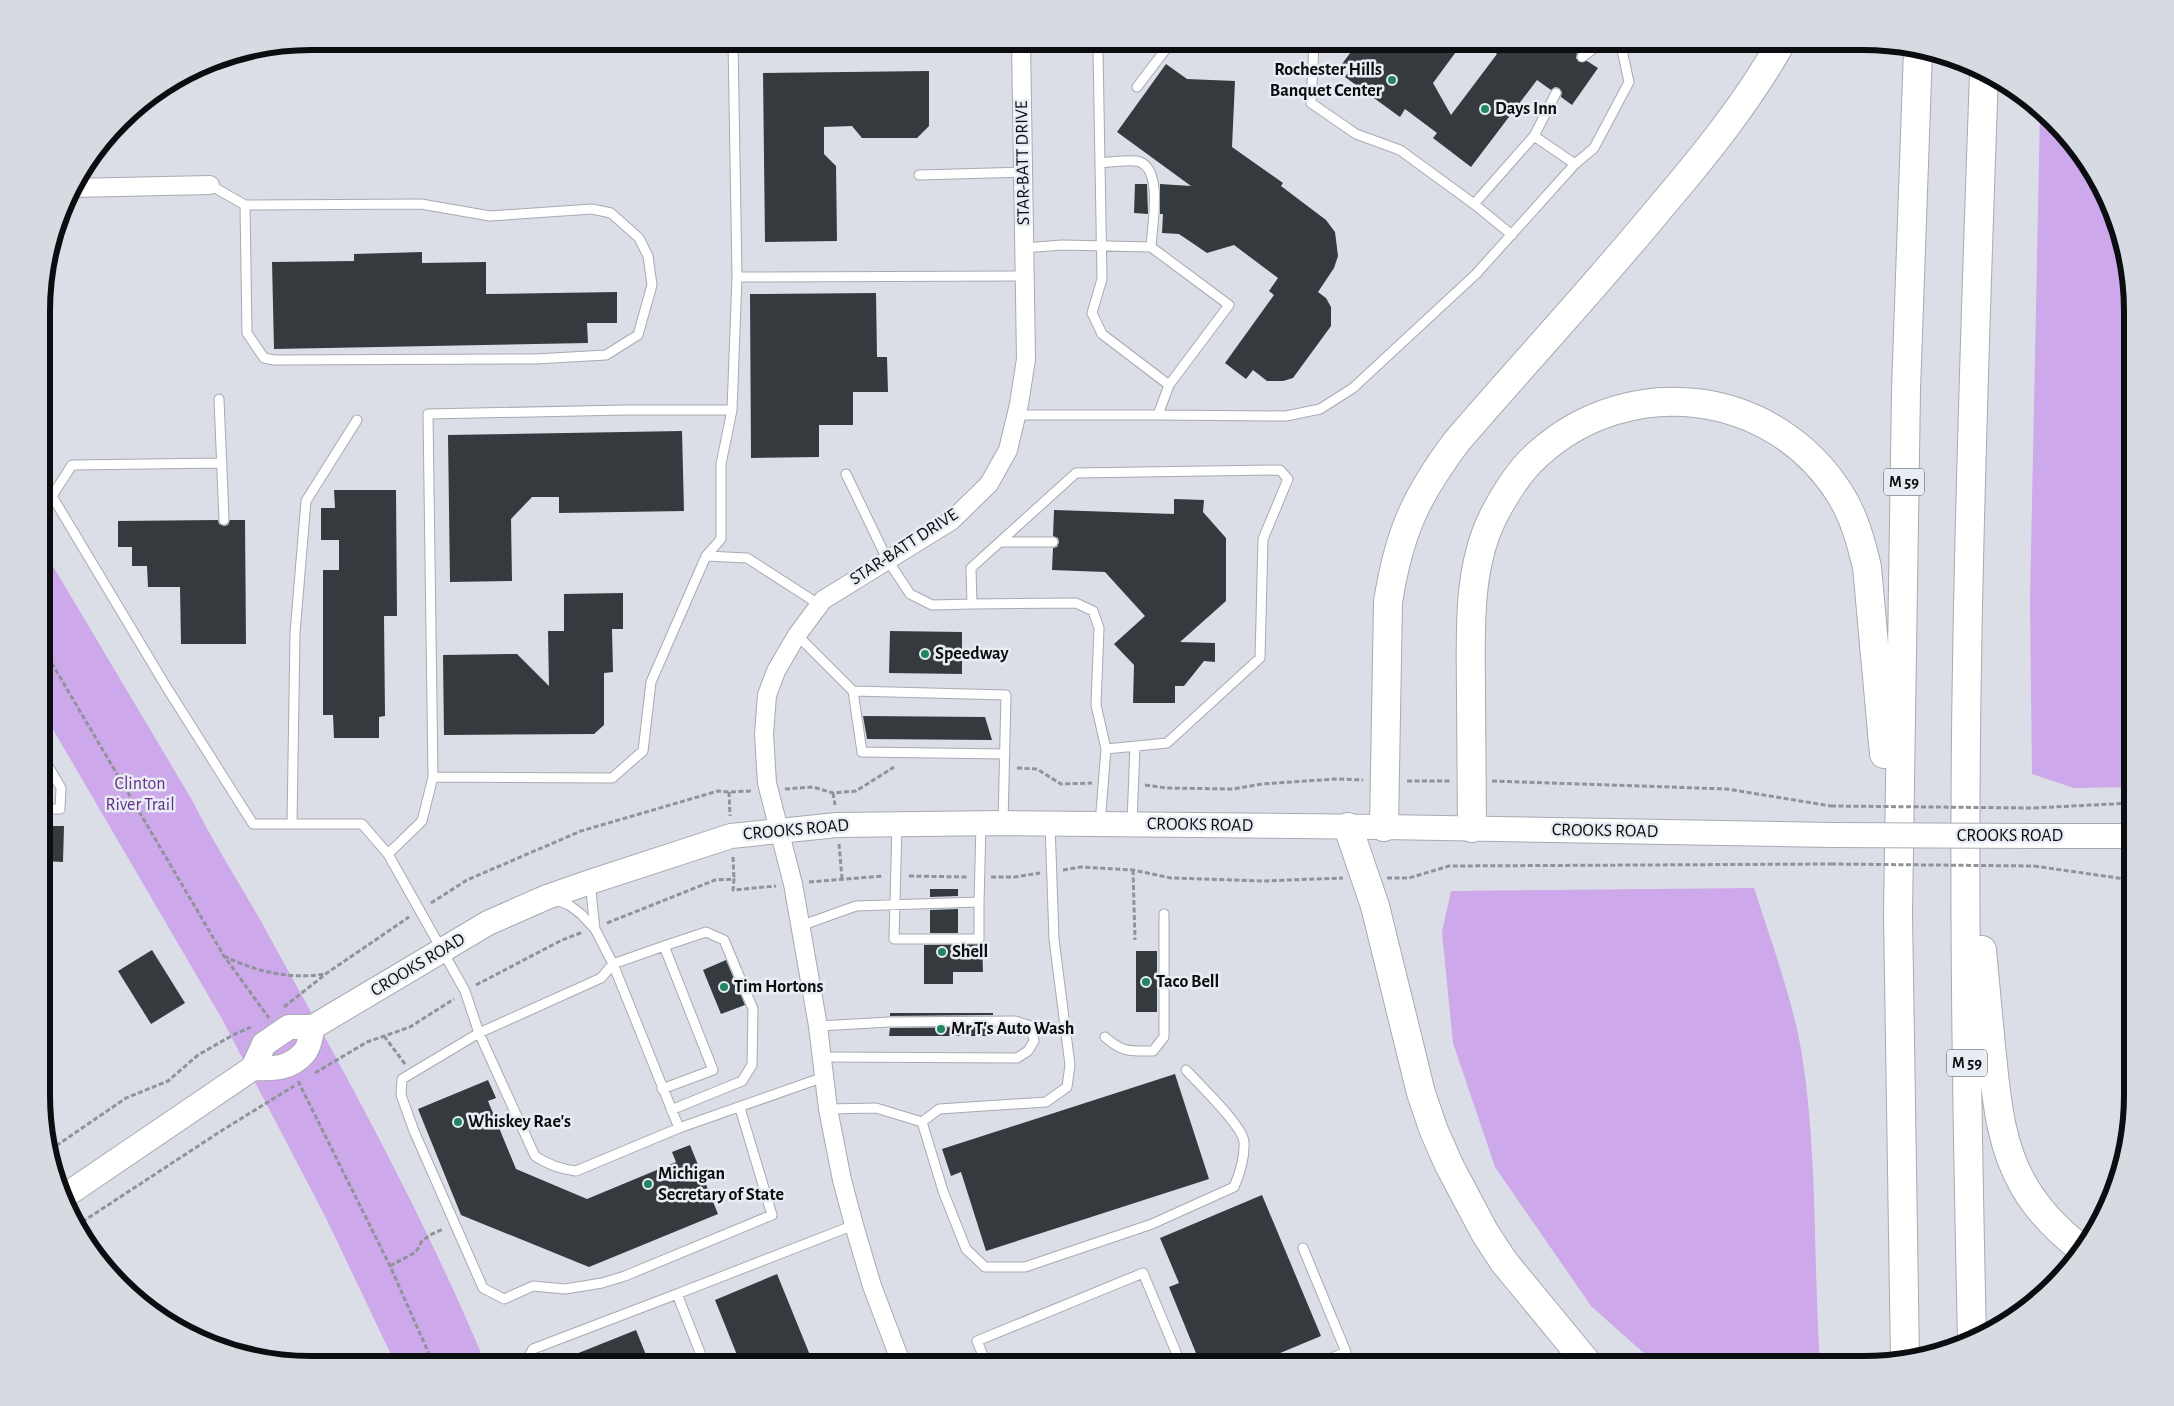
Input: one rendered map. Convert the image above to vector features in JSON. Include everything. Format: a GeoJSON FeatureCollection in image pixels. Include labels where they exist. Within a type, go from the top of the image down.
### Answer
{"type":"FeatureCollection","features":[{"type":"Feature","properties":{"kind":"highway"},"geometry":{"type":"LineString","coordinates":[[1384,827],[1388,602],[1393,568],[1411,513],[1436,469],[1457,441],[1631,243],[1709,150],[1757,84],[1777,50]]}},
{"type":"Feature","properties":{"kind":"highway","name":"M 59"},"geometry":{"type":"LineString","coordinates":[[1905,1353],[1898,914],[1906,390],[1918,56]]}},
{"type":"Feature","properties":{"kind":"highway","name":"M 59"},"geometry":{"type":"LineString","coordinates":[[1972,1332],[1967,1077],[1967,668],[1971,452],[1984,80]]}},
{"type":"Feature","properties":{"kind":"highway"},"geometry":{"type":"LineString","coordinates":[[1472,828],[1471,636],[1473,595],[1477,566],[1484,542],[1493,517],[1504,496],[1536,455],[1576,426],[1598,416],[1642,403],[1694,402],[1711,405],[1741,414],[1764,424],[1795,444],[1811,458],[1841,495],[1860,540],[1867,567],[1872,600],[1898,914]]}},
{"type":"Feature","properties":{"kind":"highway"},"geometry":{"type":"LineString","coordinates":[[1967,786],[1994,1076],[2004,1138],[2022,1184],[2034,1203],[2048,1220],[2077,1245]]}},
{"type":"Feature","properties":{"kind":"highway"},"geometry":{"type":"LineString","coordinates":[[1348,827],[1375,906],[1421,1093],[1434,1131],[1449,1165],[1485,1233],[1504,1262],[1581,1356]]}},
{"type":"Feature","properties":{"kind":"main road","name":"CROOKS ROAD"},"geometry":{"type":"LineString","coordinates":[[69,1193],[253,1068],[264,1044],[289,1027],[314,1027],[488,923],[547,897],[731,836],[837,825],[1132,824],[1831,835],[2124,836]]}},
{"type":"Feature","properties":{"kind":"street","name":"STAR-BATT DRIVE"},"geometry":{"type":"LineString","coordinates":[[899,1356],[872,1286],[842,1180],[828,1109],[818,1026],[794,884],[767,783],[764,734],[766,695],[776,671],[797,635],[823,600],[951,521],[989,484],[1008,450],[1026,359],[1021,50]]}},
{"type":"Feature","properties":{"kind":"street"},"geometry":{"type":"LineString","coordinates":[[81,188],[210,185]]}},
{"type":"Feature","properties":{"kind":"lane"},"geometry":{"type":"LineString","coordinates":[[433,777],[612,778],[643,751],[651,682],[706,556],[721,539],[721,464],[732,410],[737,277],[733,50]]}},
{"type":"Feature","properties":{"kind":"lane"},"geometry":{"type":"LineString","coordinates":[[1098,50],[1102,279],[1092,313],[1102,334],[1169,385]]}},
{"type":"Feature","properties":{"kind":"lane"},"geometry":{"type":"LineString","coordinates":[[1137,87],[1165,50]]}},
{"type":"Feature","properties":{"kind":"lane"},"geometry":{"type":"LineString","coordinates":[[1314,50],[1311,104],[1356,134],[1400,150],[1474,204],[1512,235]]}},
{"type":"Feature","properties":{"kind":"lane"},"geometry":{"type":"LineString","coordinates":[[1582,57],[1592,50]]}},
{"type":"Feature","properties":{"kind":"lane"},"geometry":{"type":"LineString","coordinates":[[1016,415],[1286,416],[1320,409],[1354,388],[1476,274],[1575,164],[1594,148],[1629,82],[1622,50]]}},
{"type":"Feature","properties":{"kind":"lane"},"geometry":{"type":"LineString","coordinates":[[1474,204],[1534,136],[1556,93]]}},
{"type":"Feature","properties":{"kind":"lane"},"geometry":{"type":"LineString","coordinates":[[1534,136],[1575,164]]}},
{"type":"Feature","properties":{"kind":"lane"},"geometry":{"type":"LineString","coordinates":[[1100,163],[1139,162],[1150,171],[1155,184],[1152,247]]}},
{"type":"Feature","properties":{"kind":"lane"},"geometry":{"type":"LineString","coordinates":[[919,175],[1023,172]]}},
{"type":"Feature","properties":{"kind":"lane"},"geometry":{"type":"LineString","coordinates":[[210,185],[245,205],[421,204],[490,216],[592,209],[611,213],[639,238],[648,256],[652,285],[638,335],[606,355],[535,359],[274,360],[264,358],[247,333],[245,205]]}},
{"type":"Feature","properties":{"kind":"lane"},"geometry":{"type":"LineString","coordinates":[[1024,248],[1062,245],[1152,247],[1229,305],[1169,385],[1158,415]]}},
{"type":"Feature","properties":{"kind":"lane"},"geometry":{"type":"LineString","coordinates":[[737,277],[1025,276]]}},
{"type":"Feature","properties":{"kind":"lane"},"geometry":{"type":"LineString","coordinates":[[219,399],[224,520]]}},
{"type":"Feature","properties":{"kind":"lane"},"geometry":{"type":"LineString","coordinates":[[388,854],[422,821],[433,777],[428,414],[732,410]]}},
{"type":"Feature","properties":{"kind":"lane"},"geometry":{"type":"LineString","coordinates":[[292,824],[295,633],[306,501],[357,420]]}},
{"type":"Feature","properties":{"kind":"lane"},"geometry":{"type":"LineString","coordinates":[[222,463],[72,465],[52,496],[167,688],[252,824],[362,824],[388,854],[465,991],[478,1033],[535,1156],[561,1169],[576,1171],[680,1128],[824,1077]]}},
{"type":"Feature","properties":{"kind":"lane"},"geometry":{"type":"LineString","coordinates":[[972,604],[971,568],[1076,473],[1280,470],[1288,479],[1263,540],[1260,658],[1167,743],[1106,748]]}},
{"type":"Feature","properties":{"kind":"lane"},"geometry":{"type":"LineString","coordinates":[[846,474],[887,559],[910,594],[932,605],[1076,603],[1093,611],[1099,628],[1096,705],[1106,748],[1100,824]]}},
{"type":"Feature","properties":{"kind":"lane"},"geometry":{"type":"LineString","coordinates":[[1000,542],[1053,542]]}},
{"type":"Feature","properties":{"kind":"lane"},"geometry":{"type":"LineString","coordinates":[[706,556],[748,558],[820,605]]}},
{"type":"Feature","properties":{"kind":"lane"},"geometry":{"type":"LineString","coordinates":[[797,635],[853,691],[862,752],[1005,754]]}},
{"type":"Feature","properties":{"kind":"lane"},"geometry":{"type":"LineString","coordinates":[[853,691],[1006,695],[1005,754],[979,902],[979,939],[894,939],[897,824]]}},
{"type":"Feature","properties":{"kind":"lane"},"geometry":{"type":"LineString","coordinates":[[1132,824],[1135,746]]}},
{"type":"Feature","properties":{"kind":"lane"},"geometry":{"type":"LineString","coordinates":[[50,769],[61,788],[60,809],[50,809]]}},
{"type":"Feature","properties":{"kind":"lane"},"geometry":{"type":"LineString","coordinates":[[922,1122],[938,1108],[1046,1102],[1067,1087],[1070,1065],[1054,939],[1050,824]]}},
{"type":"Feature","properties":{"kind":"lane"},"geometry":{"type":"LineString","coordinates":[[590,882],[595,930]]}},
{"type":"Feature","properties":{"kind":"lane"},"geometry":{"type":"LineString","coordinates":[[547,897],[569,905],[581,914],[595,930],[613,964],[662,1089],[680,1128]]}},
{"type":"Feature","properties":{"kind":"lane"},"geometry":{"type":"LineString","coordinates":[[800,926],[856,906],[979,902]]}},
{"type":"Feature","properties":{"kind":"lane"},"geometry":{"type":"LineString","coordinates":[[1105,1037],[1117,1048],[1132,1051],[1153,1051],[1164,1037],[1164,914]]}},
{"type":"Feature","properties":{"kind":"lane"},"geometry":{"type":"LineString","coordinates":[[671,1110],[742,1081],[752,1066],[753,1009],[724,940],[706,932],[613,964],[601,978],[478,1033],[402,1079],[402,1095],[414,1131],[483,1288],[504,1299],[534,1286],[565,1289],[602,1283],[625,1276],[772,1215],[740,1108]]}},
{"type":"Feature","properties":{"kind":"lane"},"geometry":{"type":"LineString","coordinates":[[662,1089],[713,1070],[664,946]]}},
{"type":"Feature","properties":{"kind":"lane"},"geometry":{"type":"LineString","coordinates":[[818,1026],[890,1022],[1015,1021],[1031,1026],[1034,1041],[1028,1051],[1017,1058],[821,1057]]}},
{"type":"Feature","properties":{"kind":"lane"},"geometry":{"type":"LineString","coordinates":[[922,1122],[943,1191],[966,1249],[985,1267],[1025,1267],[1152,1224],[1234,1187],[1242,1167],[1244,1140],[1231,1119],[1186,1070]]}},
{"type":"Feature","properties":{"kind":"lane"},"geometry":{"type":"LineString","coordinates":[[828,1109],[876,1108],[922,1122]]}},
{"type":"Feature","properties":{"kind":"lane"},"geometry":{"type":"LineString","coordinates":[[529,1356],[533,1349],[854,1225]]}},
{"type":"Feature","properties":{"kind":"lane"},"geometry":{"type":"LineString","coordinates":[[1303,1248],[1346,1352],[1336,1356]]}},
{"type":"Feature","properties":{"kind":"lane"},"geometry":{"type":"LineString","coordinates":[[984,1356],[977,1340],[1142,1273],[1178,1356]]}},
{"type":"Feature","properties":{"kind":"lane"},"geometry":{"type":"LineString","coordinates":[[677,1294],[701,1356]]}},
{"type":"Feature","properties":{"kind":"path"},"geometry":{"type":"LineString","coordinates":[[50,660],[224,956],[274,1024]]}},
{"type":"Feature","properties":{"kind":"path"},"geometry":{"type":"LineString","coordinates":[[1831,806],[2034,808],[2124,803]]}},
{"type":"Feature","properties":{"kind":"path"},"geometry":{"type":"LineString","coordinates":[[1831,864],[2034,866],[2124,879]]}},
{"type":"Feature","properties":{"kind":"path"},"geometry":{"type":"LineString","coordinates":[[1133,870],[1135,940]]}},
{"type":"Feature","properties":{"kind":"path"},"geometry":{"type":"LineString","coordinates":[[224,956],[243,965],[276,973],[307,976],[327,973]]}},
{"type":"Feature","properties":{"kind":"path"},"geometry":{"type":"LineString","coordinates":[[384,1036],[411,1073]]}},
{"type":"Feature","properties":{"kind":"path"},"geometry":{"type":"LineString","coordinates":[[295,1075],[390,1266],[430,1356]]}},
{"type":"Feature","properties":{"kind":"path"},"geometry":{"type":"LineString","coordinates":[[390,1266],[416,1252],[422,1241],[430,1235],[455,1225]]}},
{"type":"Feature","properties":{"kind":"green space"},"geometry":{"type":"Polygon","coordinates":[[[2040,120],[2070,152],[2097,196],[2110,227],[2122,277],[2124,311],[2124,787],[2074,788],[2032,774],[2030,601],[2040,120]]]}},
{"type":"Feature","properties":{"kind":"green space","name":"Clinton River Trail"},"geometry":{"type":"Polygon","coordinates":[[[50,561],[192,800],[331,1048],[413,1205],[482,1356],[392,1356],[325,1216],[222,1019],[50,724],[50,561]]]}},
{"type":"Feature","properties":{"kind":"green space"},"geometry":{"type":"Polygon","coordinates":[[[1754,888],[1787,992],[1802,1055],[1811,1132],[1820,1356],[1647,1356],[1591,1306],[1495,1167],[1453,1043],[1442,932],[1451,891],[1754,888]]]}},
{"type":"Feature","properties":{"kind":"building"},"geometry":{"type":"Polygon","coordinates":[[[1352,50],[1457,50],[1433,83],[1451,115],[1497,54],[1492,50],[1573,50],[1577,53],[1576,58],[1579,62],[1587,61],[1598,68],[1572,105],[1561,97],[1562,92],[1559,88],[1555,87],[1551,90],[1537,80],[1471,167],[1433,138],[1437,133],[1405,109],[1400,117],[1345,77],[1350,70],[1342,64],[1352,50]]]}},
{"type":"Feature","properties":{"kind":"building"},"geometry":{"type":"Polygon","coordinates":[[[1166,64],[1187,79],[1235,81],[1232,147],[1283,183],[1281,186],[1326,220],[1335,232],[1338,256],[1334,268],[1318,292],[1326,298],[1331,307],[1331,326],[1293,378],[1283,381],[1267,381],[1253,370],[1246,379],[1225,363],[1274,295],[1269,291],[1278,278],[1234,245],[1207,253],[1179,234],[1162,233],[1163,214],[1160,214],[1160,184],[1191,186],[1117,132],[1166,64]]]}},
{"type":"Feature","properties":{"kind":"building"},"geometry":{"type":"Polygon","coordinates":[[[929,71],[929,126],[917,138],[862,138],[852,126],[824,127],[824,154],[836,166],[837,241],[765,242],[763,73],[929,71]]]}},
{"type":"Feature","properties":{"kind":"building"},"geometry":{"type":"Polygon","coordinates":[[[1135,184],[1147,184],[1148,214],[1134,213],[1135,184]]]}},
{"type":"Feature","properties":{"kind":"building"},"geometry":{"type":"Polygon","coordinates":[[[422,252],[422,263],[486,262],[486,294],[617,292],[617,323],[587,323],[588,343],[274,349],[272,262],[354,261],[354,254],[422,252]]]}},
{"type":"Feature","properties":{"kind":"building"},"geometry":{"type":"Polygon","coordinates":[[[876,293],[877,357],[887,357],[888,392],[853,392],[853,425],[819,425],[819,457],[751,458],[750,294],[876,293]]]}},
{"type":"Feature","properties":{"kind":"building"},"geometry":{"type":"Polygon","coordinates":[[[682,431],[684,511],[559,513],[559,497],[532,497],[511,519],[512,581],[450,582],[448,435],[682,431]]]}},
{"type":"Feature","properties":{"kind":"building"},"geometry":{"type":"Polygon","coordinates":[[[334,490],[396,490],[397,616],[384,616],[385,716],[379,717],[379,738],[334,738],[333,715],[323,715],[323,570],[339,570],[339,540],[321,540],[321,508],[335,508],[334,490]]]}},
{"type":"Feature","properties":{"kind":"building"},"geometry":{"type":"Polygon","coordinates":[[[1174,499],[1204,500],[1203,512],[1226,538],[1226,601],[1180,642],[1215,643],[1215,662],[1204,661],[1184,686],[1175,686],[1175,703],[1133,703],[1134,665],[1114,644],[1145,616],[1105,572],[1052,570],[1053,548],[1057,547],[1059,542],[1058,538],[1053,536],[1054,510],[1174,514],[1174,499]]]}},
{"type":"Feature","properties":{"kind":"building"},"geometry":{"type":"Polygon","coordinates":[[[218,520],[219,524],[224,526],[228,525],[230,520],[245,520],[246,644],[181,644],[180,587],[148,587],[147,566],[132,566],[132,547],[118,547],[118,521],[218,520]]]}},
{"type":"Feature","properties":{"kind":"building"},"geometry":{"type":"Polygon","coordinates":[[[623,593],[623,629],[612,629],[613,672],[604,673],[604,725],[594,734],[444,735],[443,655],[517,654],[549,686],[548,631],[564,631],[564,594],[623,593]]]}},
{"type":"Feature","properties":{"kind":"building"},"geometry":{"type":"Polygon","coordinates":[[[890,631],[962,632],[962,674],[889,673],[890,631]]]}},
{"type":"Feature","properties":{"kind":"building"},"geometry":{"type":"Polygon","coordinates":[[[863,716],[985,717],[992,740],[867,739],[863,716]]]}},
{"type":"Feature","properties":{"kind":"building"},"geometry":{"type":"Polygon","coordinates":[[[50,826],[64,826],[63,862],[50,861],[50,826]]]}},
{"type":"Feature","properties":{"kind":"building"},"geometry":{"type":"Polygon","coordinates":[[[930,889],[958,889],[958,896],[930,897],[930,889]]]}},
{"type":"Feature","properties":{"kind":"building"},"geometry":{"type":"Polygon","coordinates":[[[958,909],[958,933],[930,933],[930,910],[958,909]]]}},
{"type":"Feature","properties":{"kind":"building"},"geometry":{"type":"Polygon","coordinates":[[[982,944],[983,972],[953,972],[953,984],[924,984],[924,945],[982,944]]]}},
{"type":"Feature","properties":{"kind":"building"},"geometry":{"type":"Polygon","coordinates":[[[152,950],[185,1003],[151,1024],[118,971],[152,950]]]}},
{"type":"Feature","properties":{"kind":"building","name":"Taco Bell"},"geometry":{"type":"Polygon","coordinates":[[[1136,951],[1157,951],[1157,1012],[1136,1012],[1136,951]]]}},
{"type":"Feature","properties":{"kind":"building","name":"Tim Hortons"},"geometry":{"type":"Polygon","coordinates":[[[726,960],[745,1005],[721,1014],[703,970],[726,960]]]}},
{"type":"Feature","properties":{"kind":"building"},"geometry":{"type":"Polygon","coordinates":[[[890,1013],[993,1013],[993,1015],[890,1016],[890,1013]]]}},
{"type":"Feature","properties":{"kind":"building"},"geometry":{"type":"Polygon","coordinates":[[[993,1027],[993,1036],[889,1036],[890,1028],[993,1027]]]}},
{"type":"Feature","properties":{"kind":"building"},"geometry":{"type":"Polygon","coordinates":[[[1175,1074],[1209,1179],[986,1251],[961,1172],[951,1176],[942,1149],[1175,1074]]]}},
{"type":"Feature","properties":{"kind":"building"},"geometry":{"type":"Polygon","coordinates":[[[488,1080],[496,1098],[488,1101],[516,1169],[587,1199],[676,1162],[672,1152],[690,1145],[718,1214],[589,1267],[461,1215],[418,1109],[488,1080]]]}},
{"type":"Feature","properties":{"kind":"building"},"geometry":{"type":"Polygon","coordinates":[[[1262,1195],[1321,1336],[1273,1356],[1209,1356],[1208,1354],[1197,1356],[1169,1287],[1179,1283],[1160,1238],[1262,1195]]]}},
{"type":"Feature","properties":{"kind":"building"},"geometry":{"type":"Polygon","coordinates":[[[777,1274],[810,1356],[737,1356],[715,1300],[777,1274]]]}},
{"type":"Feature","properties":{"kind":"building"},"geometry":{"type":"Polygon","coordinates":[[[636,1330],[646,1356],[571,1356],[636,1330]]]}},
{"type":"Feature","properties":{"kind":"place","name":"Rochester Hills Banquet Center"},"geometry":{"type":"Point","coordinates":[1392,80]}},
{"type":"Feature","properties":{"kind":"place","name":"Days Inn"},"geometry":{"type":"Point","coordinates":[1485,109]}},
{"type":"Feature","properties":{"kind":"place","name":"Speedway"},"geometry":{"type":"Point","coordinates":[925,654]}},
{"type":"Feature","properties":{"kind":"place","name":"Shell"},"geometry":{"type":"Point","coordinates":[942,952]}},
{"type":"Feature","properties":{"kind":"place","name":"Taco Bell"},"geometry":{"type":"Point","coordinates":[1146,982]}},
{"type":"Feature","properties":{"kind":"place","name":"Tim Hortons"},"geometry":{"type":"Point","coordinates":[724,987]}},
{"type":"Feature","properties":{"kind":"place","name":"Mr T's Auto Wash"},"geometry":{"type":"Point","coordinates":[941,1029]}},
{"type":"Feature","properties":{"kind":"place","name":"Whiskey Rae's"},"geometry":{"type":"Point","coordinates":[458,1122]}},
{"type":"Feature","properties":{"kind":"place","name":"Michigan Secretary of State"},"geometry":{"type":"Point","coordinates":[648,1184]}}]}
